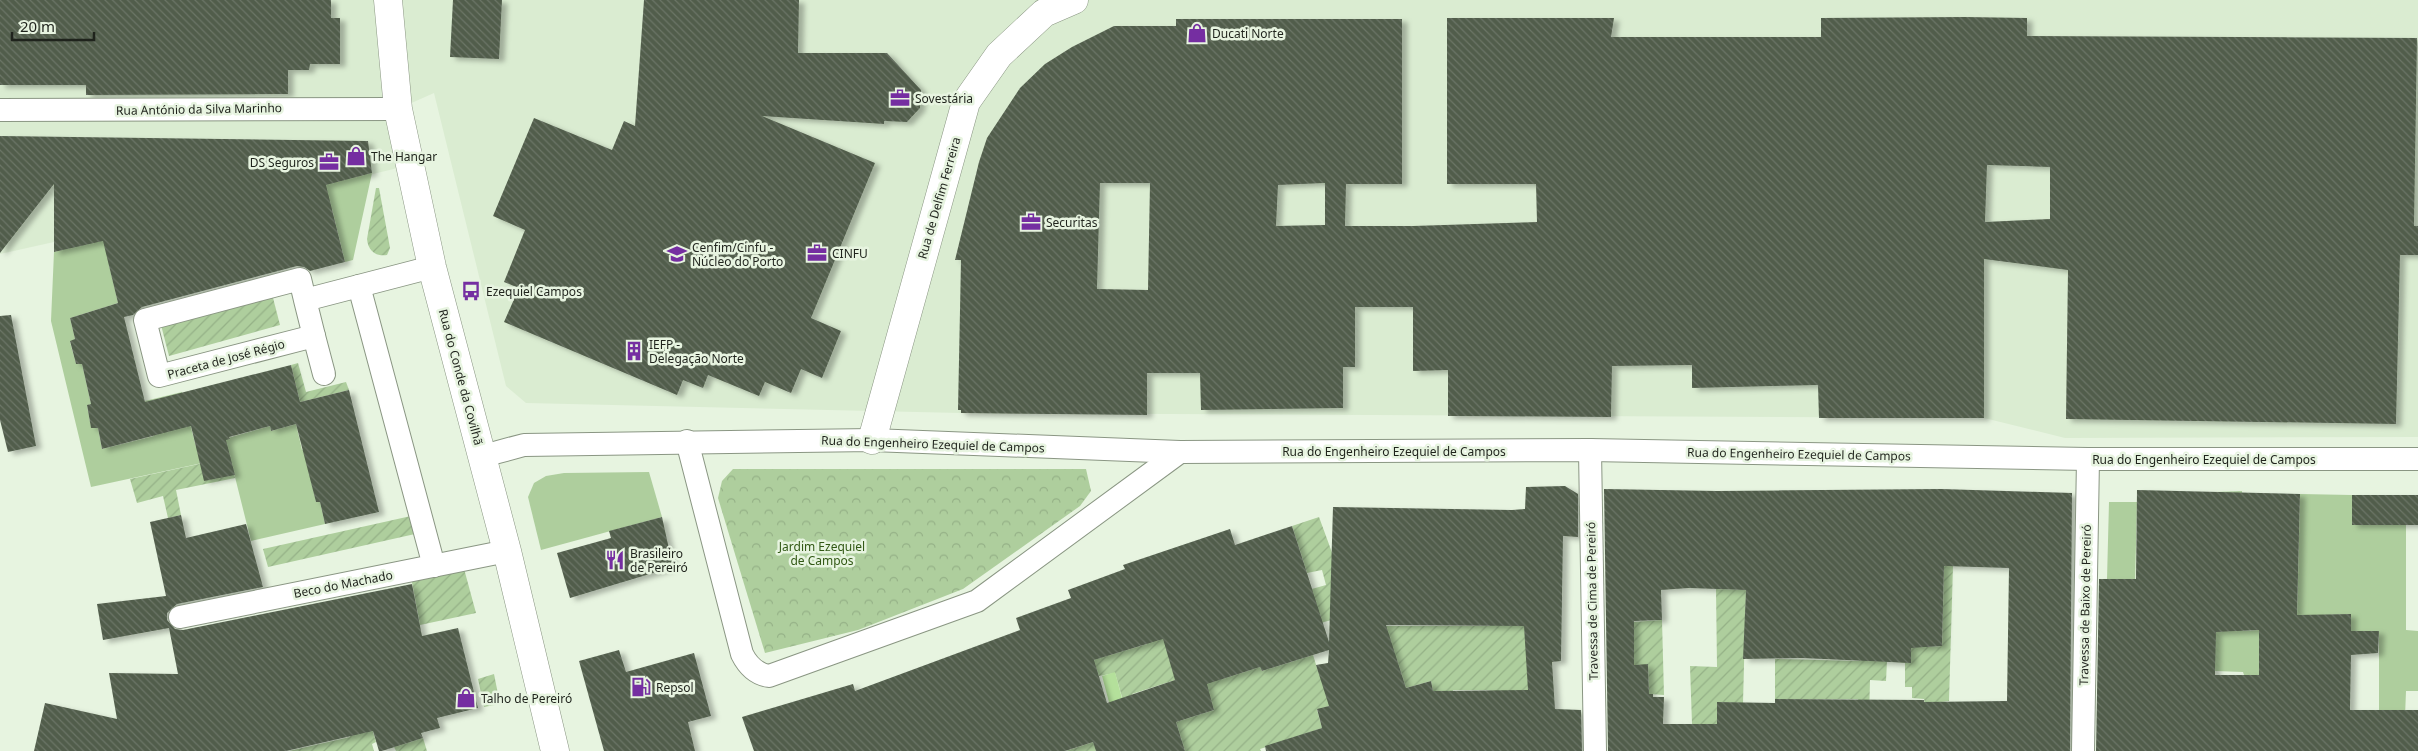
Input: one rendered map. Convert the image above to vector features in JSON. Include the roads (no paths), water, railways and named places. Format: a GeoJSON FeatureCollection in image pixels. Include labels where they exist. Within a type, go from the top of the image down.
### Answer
{"type":"FeatureCollection","features":[{"type":"Feature","properties":{"kind":"main road","name":"Rua do Conde da Covilhã"},"geometry":{"type":"LineString","coordinates":[[388,0],[398,109],[432,267],[483,456],[555,751]]}},
{"type":"Feature","properties":{"kind":"main road","name":"Rua de Delfim Ferreira"},"geometry":{"type":"LineString","coordinates":[[872,440],[966,102],[999,55],[1044,13],[1074,0]]}},
{"type":"Feature","properties":{"kind":"street","name":"Rua António da Silva Marinho"},"geometry":{"type":"LineString","coordinates":[[0,110],[398,109]]}},
{"type":"Feature","properties":{"kind":"street"},"geometry":{"type":"LineString","coordinates":[[305,300],[432,267]]}},
{"type":"Feature","properties":{"kind":"street","name":"Praceta de José Régio"},"geometry":{"type":"LineString","coordinates":[[300,279],[305,300],[314,336],[159,376],[145,320],[300,279]]}},
{"type":"Feature","properties":{"kind":"street"},"geometry":{"type":"LineString","coordinates":[[359,286],[434,566]]}},
{"type":"Feature","properties":{"kind":"street"},"geometry":{"type":"LineString","coordinates":[[314,336],[324,374]]}},
{"type":"Feature","properties":{"kind":"street","name":"Rua do Engenheiro Ezequiel de Campos"},"geometry":{"type":"LineString","coordinates":[[483,456],[524,445],[872,440],[1180,452],[1590,450],[2088,459],[2418,459]]}},
{"type":"Feature","properties":{"kind":"street"},"geometry":{"type":"LineString","coordinates":[[687,442],[742,654],[752,668],[761,675],[769,676],[977,601],[1180,452]]}},
{"type":"Feature","properties":{"kind":"street","name":"Travessa de Cima de Pereiró"},"geometry":{"type":"LineString","coordinates":[[1590,450],[1595,751]]}},
{"type":"Feature","properties":{"kind":"street","name":"Travessa de Baixo de Pereiró"},"geometry":{"type":"LineString","coordinates":[[2083,751],[2088,459]]}},
{"type":"Feature","properties":{"kind":"street","name":"Beco do Machado"},"geometry":{"type":"LineString","coordinates":[[180,617],[507,551]]}},
{"type":"Feature","properties":{"kind":"place","name":"Ducati Norte"},"geometry":{"type":"Point","coordinates":[1197,33]}},
{"type":"Feature","properties":{"kind":"place","name":"Sovestária"},"geometry":{"type":"Point","coordinates":[900,98]}},
{"type":"Feature","properties":{"kind":"place","name":"The Hangar"},"geometry":{"type":"Point","coordinates":[356,156]}},
{"type":"Feature","properties":{"kind":"place","name":"DS Seguros"},"geometry":{"type":"Point","coordinates":[329,162]}},
{"type":"Feature","properties":{"kind":"place","name":"Securitas"},"geometry":{"type":"Point","coordinates":[1031,222]}},
{"type":"Feature","properties":{"kind":"place","name":"CINFU"},"geometry":{"type":"Point","coordinates":[817,253]}},
{"type":"Feature","properties":{"kind":"place","name":"Cenfim/Cinfu - Núcleo do Porto"},"geometry":{"type":"Point","coordinates":[677,254]}},
{"type":"Feature","properties":{"kind":"place","name":"Ezequiel Campos"},"geometry":{"type":"Point","coordinates":[471,291]}},
{"type":"Feature","properties":{"kind":"place","name":"IEFP - Delegação Norte"},"geometry":{"type":"Point","coordinates":[634,351]}},
{"type":"Feature","properties":{"kind":"place","name":"Brasileiro de Pereiró"},"geometry":{"type":"Point","coordinates":[615,560]}},
{"type":"Feature","properties":{"kind":"place","name":"Repsol"},"geometry":{"type":"Point","coordinates":[641,687]}},
{"type":"Feature","properties":{"kind":"place","name":"Talho de Pereiró"},"geometry":{"type":"Point","coordinates":[466,698]}},
{"type":"Feature","properties":{"kind":"park label","name":"Jardim Ezequiel de Campos"},"geometry":{"type":"Point","coordinates":[822,553]}}]}
